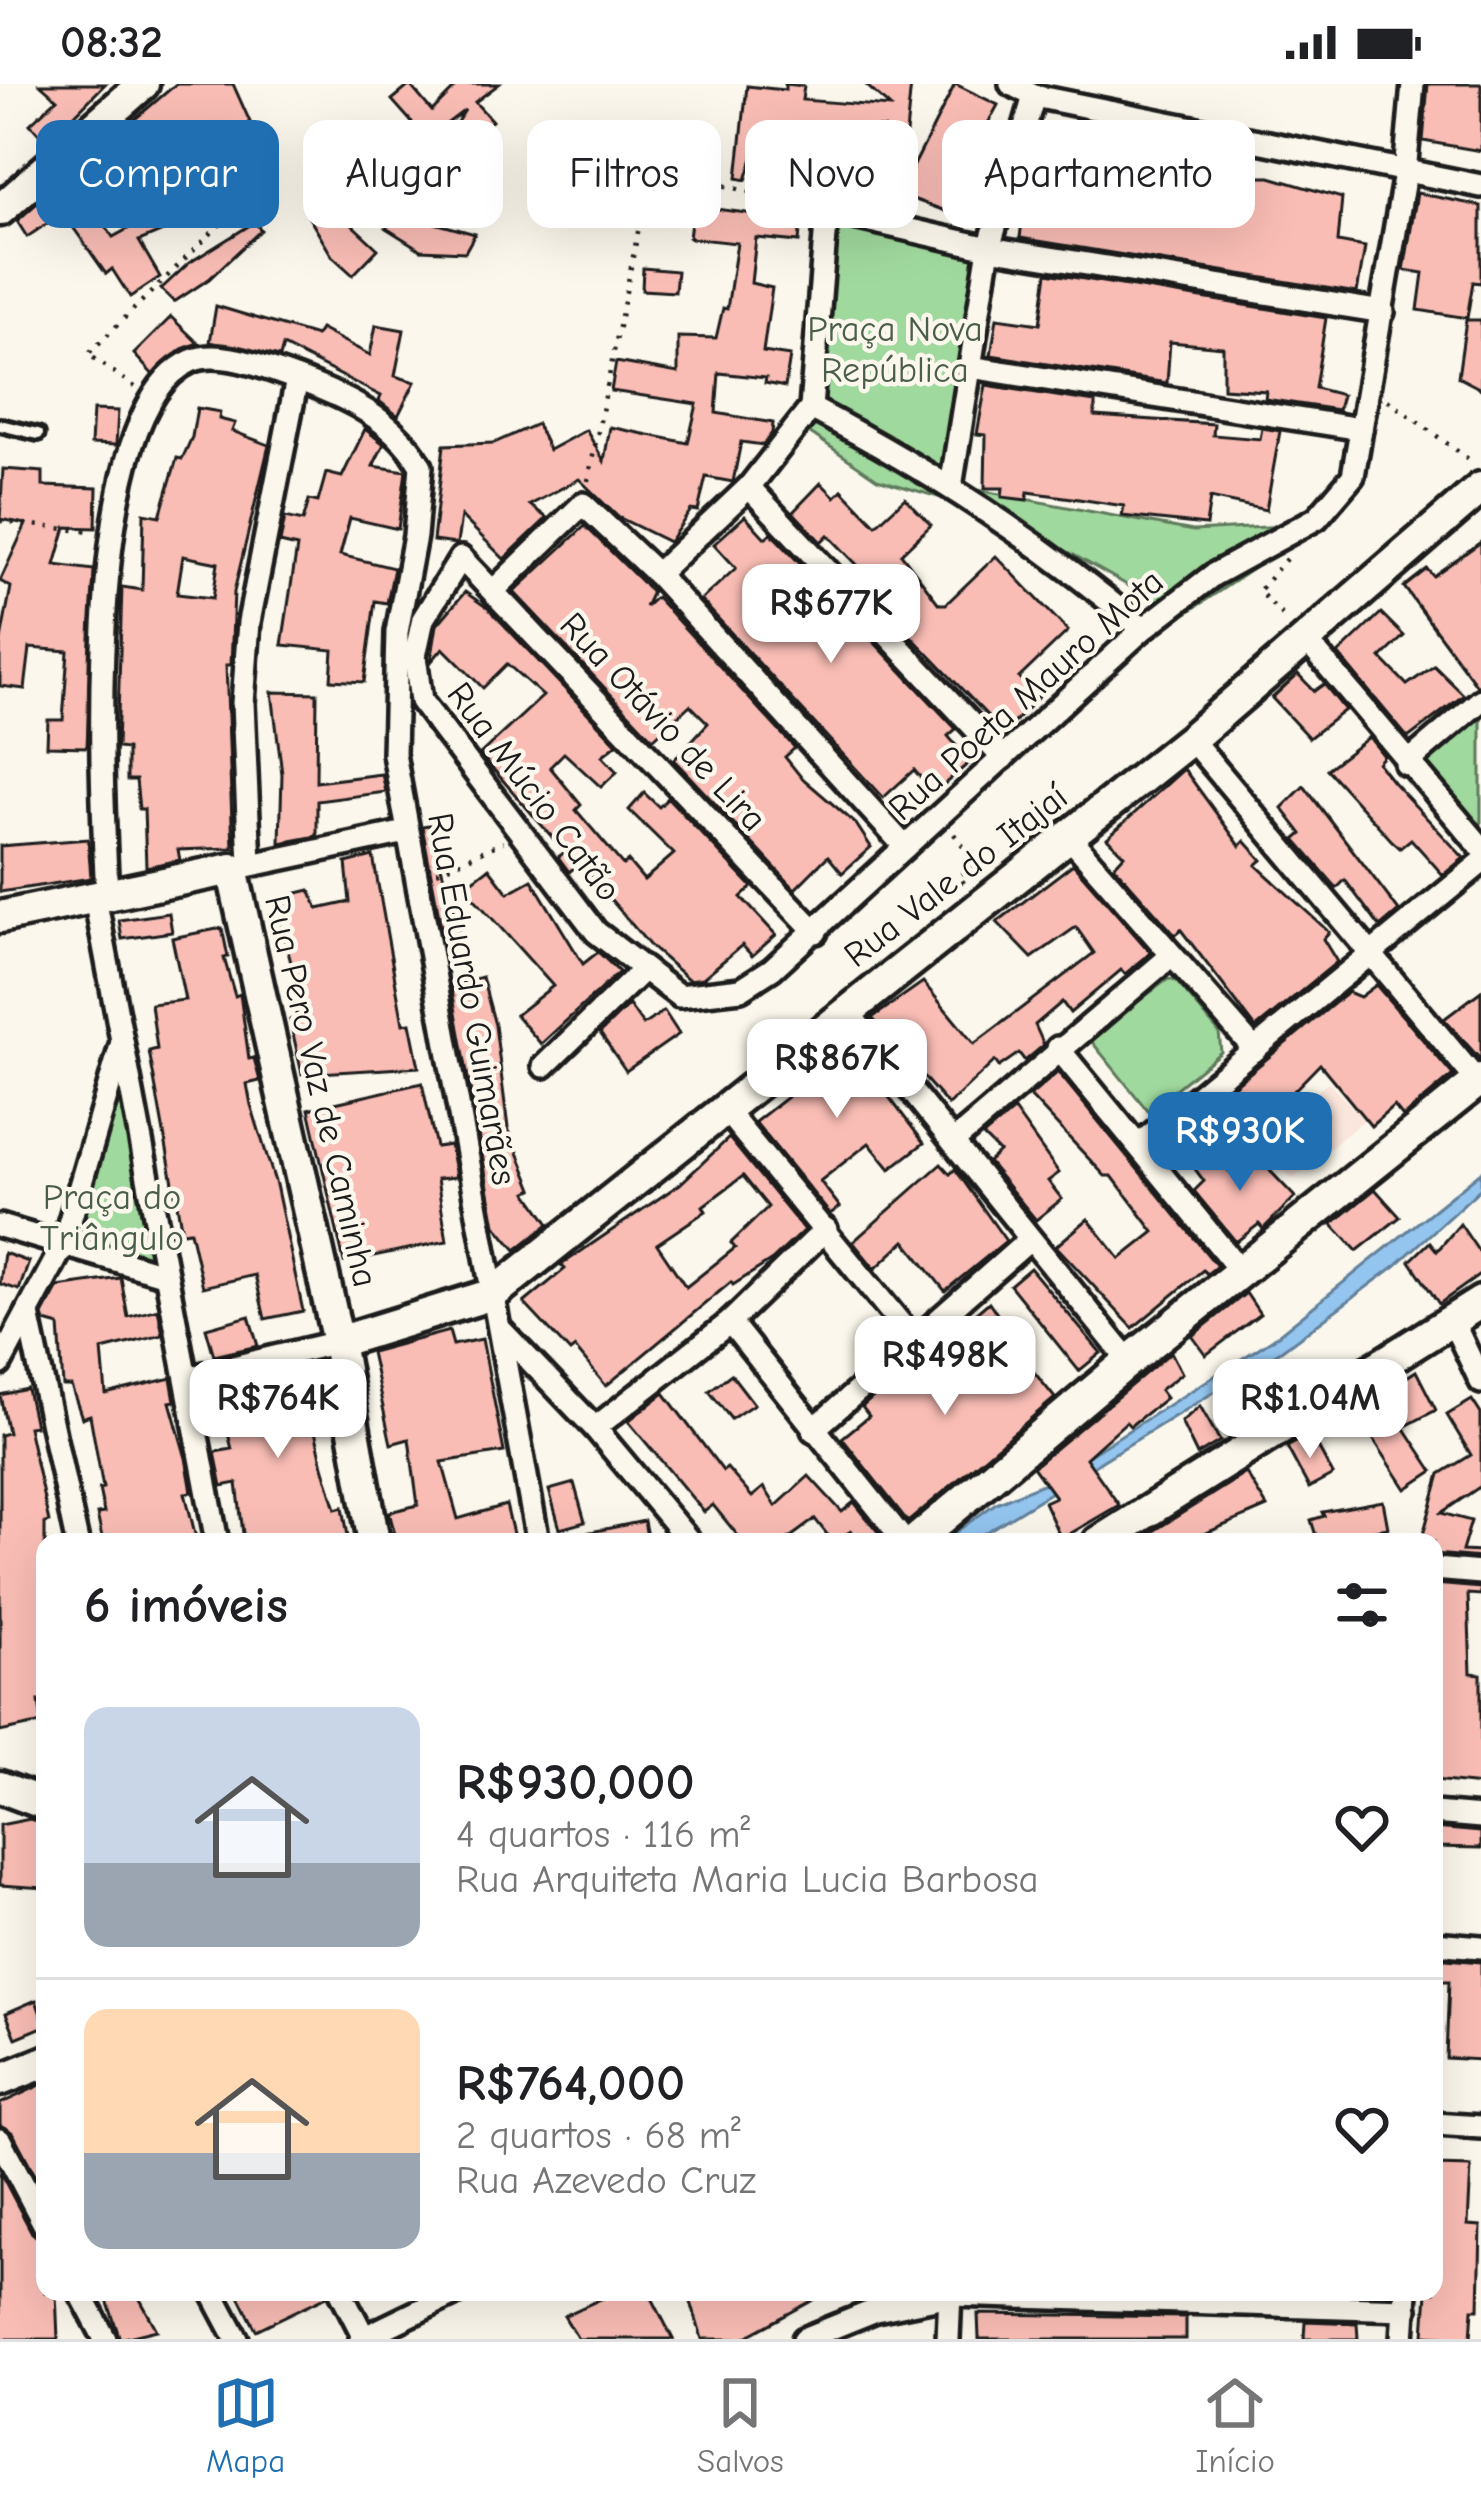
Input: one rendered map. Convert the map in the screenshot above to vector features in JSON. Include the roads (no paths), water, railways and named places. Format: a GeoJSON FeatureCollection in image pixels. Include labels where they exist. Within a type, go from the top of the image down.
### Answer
{"type":"FeatureCollection","features":[{"type":"Feature","properties":{"kind":"main road"},"geometry":{"type":"LineString","coordinates":[[0,210],[143,84]]}},
{"type":"Feature","properties":{"kind":"main road","name":"Rua Vale do Itajaí"},"geometry":{"type":"LineString","coordinates":[[338,1342],[493,1294],[1191,739],[1481,488]]}},
{"type":"Feature","properties":{"kind":"main road"},"geometry":{"type":"LineString","coordinates":[[0,917],[241,867]]}},
{"type":"Feature","properties":{"kind":"main road","name":"Rua Pero Vaz de Caminha"},"geometry":{"type":"LineString","coordinates":[[241,867],[372,1533]]}},
{"type":"Feature","properties":{"kind":"main road"},"geometry":{"type":"LineString","coordinates":[[925,1533],[1129,1361],[1479,1080]]}},
{"type":"Feature","properties":{"kind":"main road"},"geometry":{"type":"LineString","coordinates":[[1113,1533],[1481,1302]]}},
{"type":"Feature","properties":{"kind":"main road"},"geometry":{"type":"LineString","coordinates":[[0,1787],[36,1801]]}},
{"type":"Feature","properties":{"kind":"main road"},"geometry":{"type":"LineString","coordinates":[[0,2080],[36,2066]]}},
{"type":"Feature","properties":{"kind":"street"},"geometry":{"type":"LineString","coordinates":[[1011,84],[1034,96],[1481,186]]}},
{"type":"Feature","properties":{"kind":"street","name":"Rua Poeta Mauro Mota"},"geometry":{"type":"LineString","coordinates":[[648,976],[679,996],[741,989],[816,932],[1143,628],[1213,575],[1316,518],[1343,493],[1353,476],[1383,312],[1413,84]]}},
{"type":"Feature","properties":{"kind":"street"},"geometry":{"type":"LineString","coordinates":[[951,487],[989,248],[1034,96]]}},
{"type":"Feature","properties":{"kind":"street"},"geometry":{"type":"LineString","coordinates":[[658,574],[748,487],[811,408],[827,211],[989,248],[1383,312]]}},
{"type":"Feature","properties":{"kind":"street"},"geometry":{"type":"LineString","coordinates":[[215,1533],[101,897],[99,732],[113,536],[150,397],[195,359],[220,357],[297,379],[249,622],[241,867],[406,832]]}},
{"type":"Feature","properties":{"kind":"street"},"geometry":{"type":"LineString","coordinates":[[970,367],[1361,429]]}},
{"type":"Feature","properties":{"kind":"street","name":"Rua Eduardo Guimarães"},"geometry":{"type":"LineString","coordinates":[[297,379],[386,420],[421,466],[392,686],[394,754],[536,1533]]}},
{"type":"Feature","properties":{"kind":"street"},"geometry":{"type":"LineString","coordinates":[[811,408],[951,487],[1046,548],[1143,628]]}},
{"type":"Feature","properties":{"kind":"street"},"geometry":{"type":"LineString","coordinates":[[748,487],[1003,758]]}},
{"type":"Feature","properties":{"kind":"street"},"geometry":{"type":"LineString","coordinates":[[493,591],[583,504],[658,574],[905,847]]}},
{"type":"Feature","properties":{"kind":"street","name":"Rua Otávio de Lira"},"geometry":{"type":"LineString","coordinates":[[460,558],[816,932]]}},
{"type":"Feature","properties":{"kind":"street","name":"Rua Múcio Catão"},"geometry":{"type":"LineString","coordinates":[[460,558],[423,619],[415,656],[421,701],[596,932],[648,976]]}},
{"type":"Feature","properties":{"kind":"street"},"geometry":{"type":"LineString","coordinates":[[1307,641],[1406,764],[1481,847]]}},
{"type":"Feature","properties":{"kind":"street"},"geometry":{"type":"LineString","coordinates":[[1406,764],[1481,700]]}},
{"type":"Feature","properties":{"kind":"street"},"geometry":{"type":"LineString","coordinates":[[1191,739],[1479,1080]]}},
{"type":"Feature","properties":{"kind":"street"},"geometry":{"type":"LineString","coordinates":[[1069,837],[1255,1050]]}},
{"type":"Feature","properties":{"kind":"street"},"geometry":{"type":"LineString","coordinates":[[1138,1145],[1481,863]]}},
{"type":"Feature","properties":{"kind":"street"},"geometry":{"type":"LineString","coordinates":[[953,1142],[1172,955]]}},
{"type":"Feature","properties":{"kind":"street"},"geometry":{"type":"LineString","coordinates":[[544,1066],[648,976]]}},
{"type":"Feature","properties":{"kind":"street"},"geometry":{"type":"LineString","coordinates":[[848,1012],[1129,1361]]}},
{"type":"Feature","properties":{"kind":"street"},"geometry":{"type":"LineString","coordinates":[[0,1364],[62,1248],[124,1035]]}},
{"type":"Feature","properties":{"kind":"street"},"geometry":{"type":"LineString","coordinates":[[1058,1048],[1242,1273]]}},
{"type":"Feature","properties":{"kind":"street"},"geometry":{"type":"LineString","coordinates":[[727,1112],[913,1340]]}},
{"type":"Feature","properties":{"kind":"street"},"geometry":{"type":"LineString","coordinates":[[0,1226],[166,1275]]}},
{"type":"Feature","properties":{"kind":"street"},"geometry":{"type":"LineString","coordinates":[[596,1427],[730,1322],[826,1228]]}},
{"type":"Feature","properties":{"kind":"street"},"geometry":{"type":"LineString","coordinates":[[813,1430],[1028,1241]]}},
{"type":"Feature","properties":{"kind":"street"},"geometry":{"type":"LineString","coordinates":[[28,1314],[75,1533]]}},
{"type":"Feature","properties":{"kind":"street"},"geometry":{"type":"LineString","coordinates":[[1452,1320],[1481,1382]]}},
{"type":"Feature","properties":{"kind":"street"},"geometry":{"type":"LineString","coordinates":[[730,1322],[898,1533]]}},
{"type":"Feature","properties":{"kind":"street"},"geometry":{"type":"LineString","coordinates":[[500,1329],[596,1427],[683,1533]]}},
{"type":"Feature","properties":{"kind":"street","name":"Rua Vale do Itajaí"},"geometry":{"type":"LineString","coordinates":[[187,1378],[338,1342]]}},
{"type":"Feature","properties":{"kind":"street"},"geometry":{"type":"LineString","coordinates":[[1443,1570],[1481,1573]]}},
{"type":"Feature","properties":{"kind":"street"},"geometry":{"type":"LineString","coordinates":[[1443,1814],[1481,1817]]}},
{"type":"Feature","properties":{"kind":"street"},"geometry":{"type":"LineString","coordinates":[[1443,1944],[1481,1947]]}},
{"type":"Feature","properties":{"kind":"street"},"geometry":{"type":"LineString","coordinates":[[1443,2125],[1481,2127]]}},
{"type":"Feature","properties":{"kind":"street"},"geometry":{"type":"LineString","coordinates":[[0,2140],[36,2209]]}},
{"type":"Feature","properties":{"kind":"street"},"geometry":{"type":"LineString","coordinates":[[85,2301],[104,2339]]}},
{"type":"Feature","properties":{"kind":"street"},"geometry":{"type":"LineString","coordinates":[[217,2301],[237,2339]]}},
{"type":"Feature","properties":{"kind":"street"},"geometry":{"type":"LineString","coordinates":[[345,2301],[362,2338],[439,2301]]}},
{"type":"Feature","properties":{"kind":"street"},"geometry":{"type":"LineString","coordinates":[[804,2339],[876,2310],[918,2301]]}},
{"type":"Feature","properties":{"kind":"street"},"geometry":{"type":"LineString","coordinates":[[948,2339],[951,2301]]}},
{"type":"Feature","properties":{"kind":"street"},"geometry":{"type":"LineString","coordinates":[[1403,2339],[1406,2301]]}},
{"type":"Feature","properties":{"kind":"lane"},"geometry":{"type":"LineString","coordinates":[[0,425],[38,434]]}},
{"type":"Feature","properties":{"kind":"water"},"geometry":{"type":"Polygon","coordinates":[[[1481,1172],[1481,1188],[1395,1266],[1281,1351],[985,1533],[954,1533],[996,1503],[1047,1482],[1273,1339],[1481,1172]]]}},
{"type":"Feature","properties":{"kind":"park label","name":"Praça Nova República"},"geometry":{"type":"Point","coordinates":[895,350]}},
{"type":"Feature","properties":{"kind":"park label","name":"Praça do Triângulo"},"geometry":{"type":"Point","coordinates":[112,1218]}}]}
